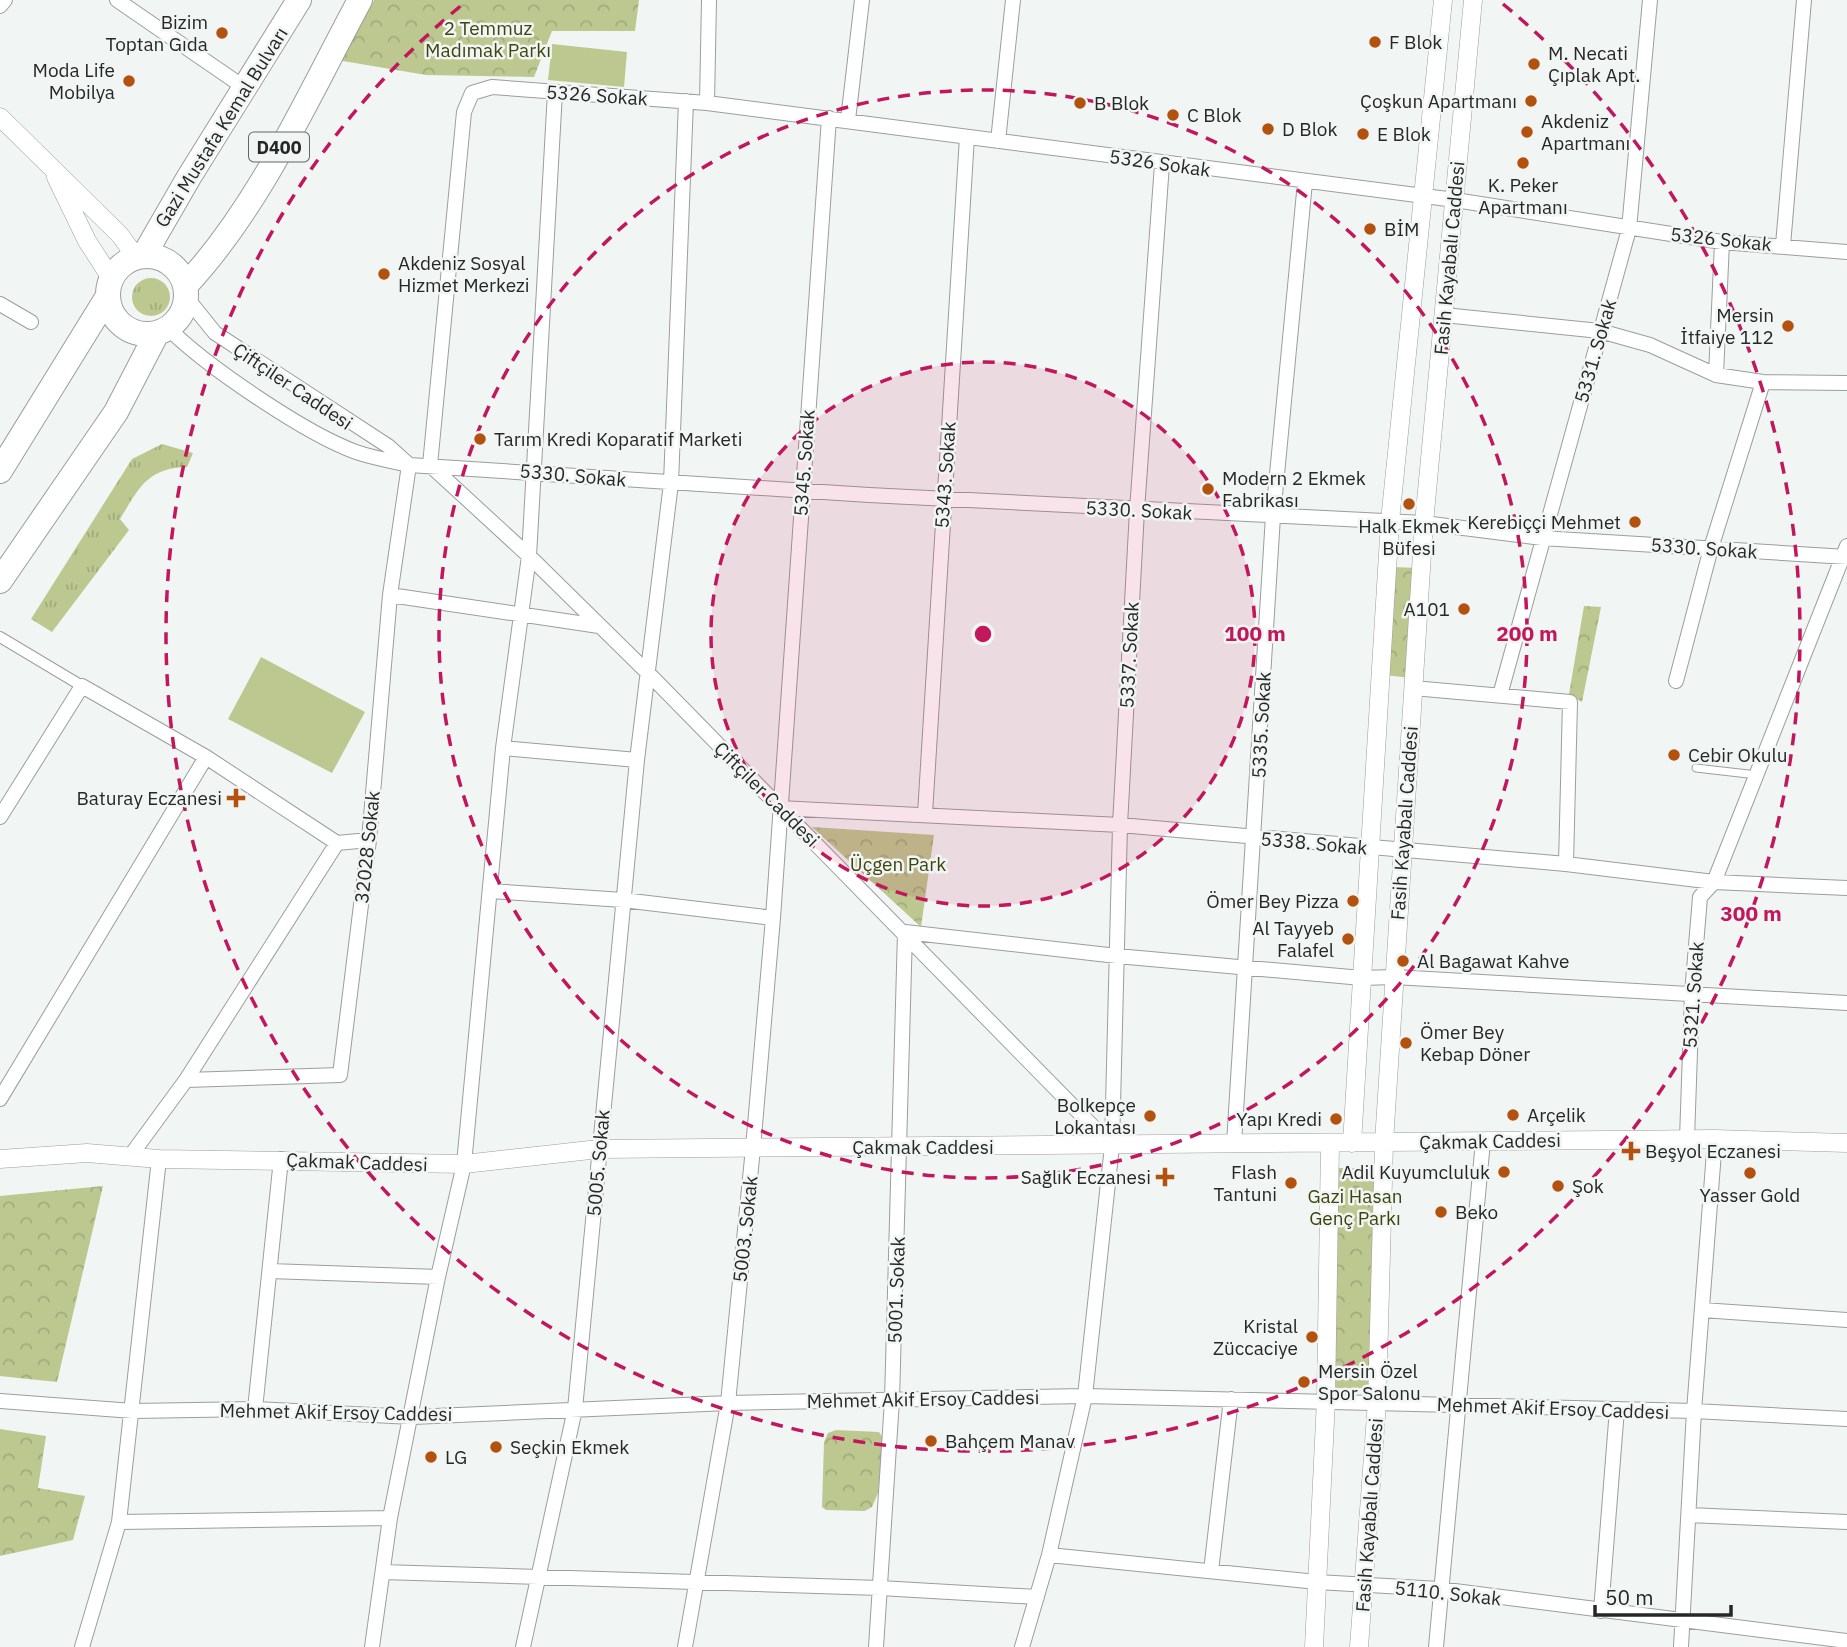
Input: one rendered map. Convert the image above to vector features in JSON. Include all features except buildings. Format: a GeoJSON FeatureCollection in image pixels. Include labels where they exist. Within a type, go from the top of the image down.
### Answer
{"type":"FeatureCollection","features":[{"type":"Feature","properties":{"kind":"highway","name":"Gazi Mustafa Kemal Bulvarı"},"geometry":{"type":"LineString","coordinates":[[140,256],[299,0]]}},
{"type":"Feature","properties":{"kind":"highway","name":"D400"},"geometry":{"type":"LineString","coordinates":[[186,291],[244,211],[360,0]]}},
{"type":"Feature","properties":{"kind":"highway"},"geometry":{"type":"LineString","coordinates":[[0,471],[121,265],[140,256],[165,260],[174,266],[186,291],[184,309],[163,330],[116,412],[0,581]]}},
{"type":"Feature","properties":{"kind":"highway"},"geometry":{"type":"LineString","coordinates":[[109,287],[110,307],[123,326],[145,334],[163,330]]}},
{"type":"Feature","properties":{"kind":"street"},"geometry":{"type":"LineString","coordinates":[[0,6],[5,0]]}},
{"type":"Feature","properties":{"kind":"street"},"geometry":{"type":"LineString","coordinates":[[117,0],[245,88]]}},
{"type":"Feature","properties":{"kind":"street"},"geometry":{"type":"LineString","coordinates":[[707,103],[709,0]]}},
{"type":"Feature","properties":{"kind":"street"},"geometry":{"type":"LineString","coordinates":[[848,120],[862,0]]}},
{"type":"Feature","properties":{"kind":"street"},"geometry":{"type":"LineString","coordinates":[[998,141],[1013,0]]}},
{"type":"Feature","properties":{"kind":"street","name":"Fasih Kayabalı Caddesi"},"geometry":{"type":"LineString","coordinates":[[1352,1143],[1390,521],[1443,0]]}},
{"type":"Feature","properties":{"kind":"street","name":"Fasih Kayabalı Caddesi"},"geometry":{"type":"LineString","coordinates":[[1359,1647],[1377,1402],[1384,1142],[1424,523],[1473,0]]}},
{"type":"Feature","properties":{"kind":"street","name":"5331. Sokak"},"geometry":{"type":"LineString","coordinates":[[1500,695],[1629,229],[1650,0]]}},
{"type":"Feature","properties":{"kind":"street"},"geometry":{"type":"LineString","coordinates":[[1783,245],[1804,0]]}},
{"type":"Feature","properties":{"kind":"street","name":"5326 Sokak"},"geometry":{"type":"LineString","coordinates":[[430,465],[464,112],[472,93],[492,87],[686,101],[848,120],[1162,164],[1455,200],[1723,242],[1847,252]]}},
{"type":"Feature","properties":{"kind":"street"},"geometry":{"type":"LineString","coordinates":[[372,1647],[390,1518],[438,1277],[464,1164],[503,748],[529,556],[555,92]]}},
{"type":"Feature","properties":{"kind":"street","name":"5005. Sokak"},"geometry":{"type":"LineString","coordinates":[[523,1647],[575,1409],[637,760],[671,483],[686,101]]}},
{"type":"Feature","properties":{"kind":"street"},"geometry":{"type":"LineString","coordinates":[[0,117],[140,256]]}},
{"type":"Feature","properties":{"kind":"street","name":"5345. Sokak"},"geometry":{"type":"LineString","coordinates":[[779,808],[829,118]]}},
{"type":"Feature","properties":{"kind":"street","name":"5343. Sokak"},"geometry":{"type":"LineString","coordinates":[[925,814],[967,137]]}},
{"type":"Feature","properties":{"kind":"street"},"geometry":{"type":"LineString","coordinates":[[50,164],[109,287]]}},
{"type":"Feature","properties":{"kind":"street","name":"5337. Sokak"},"geometry":{"type":"LineString","coordinates":[[1023,1647],[1049,1555],[1085,1396],[1112,1146],[1120,825],[1137,510],[1162,164]]}},
{"type":"Feature","properties":{"kind":"street","name":"5335. Sokak"},"geometry":{"type":"LineString","coordinates":[[1234,1144],[1273,516],[1305,182]]}},
{"type":"Feature","properties":{"kind":"street"},"geometry":{"type":"LineString","coordinates":[[1716,375],[1723,242]]}},
{"type":"Feature","properties":{"kind":"street","name":"Çiftçiler Caddesi"},"geometry":{"type":"LineString","coordinates":[[186,291],[215,333],[388,446],[409,465]]}},
{"type":"Feature","properties":{"kind":"street"},"geometry":{"type":"LineString","coordinates":[[0,304],[31,322]]}},
{"type":"Feature","properties":{"kind":"street"},"geometry":{"type":"LineString","coordinates":[[1444,316],[1601,331],[1650,345],[1716,375],[1763,382],[1847,383]]}},
{"type":"Feature","properties":{"kind":"street","name":"Çiftçiler Caddesi"},"geometry":{"type":"LineString","coordinates":[[163,330],[291,418],[355,452],[409,465],[430,465],[529,556],[649,674],[1112,1146]]}},
{"type":"Feature","properties":{"kind":"street"},"geometry":{"type":"LineString","coordinates":[[1676,681],[1711,548],[1763,382]]}},
{"type":"Feature","properties":{"kind":"street","name":"32028 Sokak"},"geometry":{"type":"LineString","coordinates":[[186,1080],[340,1075],[369,840],[390,595],[409,465]]}},
{"type":"Feature","properties":{"kind":"street","name":"5330. Sokak"},"geometry":{"type":"LineString","coordinates":[[430,465],[943,499],[1424,523],[1542,538],[1846,554]]}},
{"type":"Feature","properties":{"kind":"street","name":"5321. Sokak"},"geometry":{"type":"LineString","coordinates":[[1687,1139],[1692,994],[1700,897],[1714,882],[1846,554]]}},
{"type":"Feature","properties":{"kind":"street"},"geometry":{"type":"LineString","coordinates":[[390,595],[599,626]]}},
{"type":"Feature","properties":{"kind":"street"},"geometry":{"type":"LineString","coordinates":[[0,637],[206,757],[337,843],[369,840]]}},
{"type":"Feature","properties":{"kind":"street"},"geometry":{"type":"LineString","coordinates":[[0,817],[82,686]]}},
{"type":"Feature","properties":{"kind":"street"},"geometry":{"type":"LineString","coordinates":[[1413,688],[1570,702],[1566,864]]}},
{"type":"Feature","properties":{"kind":"street"},"geometry":{"type":"LineString","coordinates":[[503,748],[637,760]]}},
{"type":"Feature","properties":{"kind":"street"},"geometry":{"type":"LineString","coordinates":[[0,1099],[206,757]]}},
{"type":"Feature","properties":{"kind":"street","name":"5338. Sokak"},"geometry":{"type":"LineString","coordinates":[[779,808],[1120,825],[1566,864],[1714,882],[1847,888]]}},
{"type":"Feature","properties":{"kind":"street","name":"5003. Sokak"},"geometry":{"type":"LineString","coordinates":[[685,1647],[727,1403],[753,1148],[773,918],[779,808]]}},
{"type":"Feature","properties":{"kind":"street"},"geometry":{"type":"LineString","coordinates":[[131,1155],[186,1080],[337,843]]}},
{"type":"Feature","properties":{"kind":"street"},"geometry":{"type":"LineString","coordinates":[[490,891],[623,900],[773,918]]}},
{"type":"Feature","properties":{"kind":"street"},"geometry":{"type":"LineString","coordinates":[[905,932],[1117,956],[1362,978],[1394,977],[1847,1003]]}},
{"type":"Feature","properties":{"kind":"street","name":"5001. Sokak"},"geometry":{"type":"LineString","coordinates":[[876,1647],[892,1400],[905,932]]}},
{"type":"Feature","properties":{"kind":"street","name":"Çakmak Caddesi"},"geometry":{"type":"LineString","coordinates":[[0,1159],[87,1153],[159,1159],[464,1164],[599,1149],[1687,1139],[1847,1143]]}},
{"type":"Feature","properties":{"kind":"street"},"geometry":{"type":"LineString","coordinates":[[1682,1647],[1694,1412],[1715,1139]]}},
{"type":"Feature","properties":{"kind":"street"},"geometry":{"type":"LineString","coordinates":[[1436,1647],[1439,1590],[1460,1405],[1483,1141]]}},
{"type":"Feature","properties":{"kind":"street"},"geometry":{"type":"LineString","coordinates":[[1314,1647],[1326,1401],[1330,1143]]}},
{"type":"Feature","properties":{"kind":"street"},"geometry":{"type":"LineString","coordinates":[[82,1647],[119,1522],[159,1159]]}},
{"type":"Feature","properties":{"kind":"street"},"geometry":{"type":"LineString","coordinates":[[255,1409],[281,1159]]}},
{"type":"Feature","properties":{"kind":"street"},"geometry":{"type":"LineString","coordinates":[[270,1271],[438,1277]]}},
{"type":"Feature","properties":{"kind":"street"},"geometry":{"type":"LineString","coordinates":[[1702,1310],[1847,1320]]}},
{"type":"Feature","properties":{"kind":"street","name":"Mehmet Akif Ersoy Caddesi"},"geometry":{"type":"LineString","coordinates":[[0,1401],[133,1411],[255,1409],[412,1417],[727,1403],[1085,1396],[1617,1409],[1847,1419]]}},
{"type":"Feature","properties":{"kind":"street"},"geometry":{"type":"LineString","coordinates":[[1211,1571],[1231,1399]]}},
{"type":"Feature","properties":{"kind":"street"},"geometry":{"type":"LineString","coordinates":[[1601,1611],[1617,1409]]}},
{"type":"Feature","properties":{"kind":"street"},"geometry":{"type":"LineString","coordinates":[[1689,1515],[1847,1522]]}},
{"type":"Feature","properties":{"kind":"street"},"geometry":{"type":"LineString","coordinates":[[119,1522],[390,1518]]}},
{"type":"Feature","properties":{"kind":"street","name":"5110. Sokak"},"geometry":{"type":"LineString","coordinates":[[1049,1555],[1317,1582],[1439,1590],[1682,1622],[1770,1639],[1847,1641]]}},
{"type":"Feature","properties":{"kind":"street"},"geometry":{"type":"LineString","coordinates":[[383,1572],[880,1588],[1037,1597]]}},
{"type":"Feature","properties":{"kind":"lane"},"geometry":{"type":"LineString","coordinates":[[1696,768],[1757,775]]}},
{"type":"Feature","properties":{"kind":"green space","name":"2 Temmuz Madımak Parkı"},"geometry":{"type":"Polygon","coordinates":[[[374,0],[639,0],[635,31],[552,31],[534,77],[426,75],[337,60],[374,0]]]}},
{"type":"Feature","properties":{"kind":"green space"},"geometry":{"type":"Polygon","coordinates":[[[552,44],[627,52],[624,87],[548,80],[552,44]]]}},
{"type":"Feature","properties":{"kind":"green space"},"geometry":{"type":"Polygon","coordinates":[[[151,278],[164,284],[170,297],[164,310],[151,316],[138,310],[132,297],[138,284],[151,278]]]}},
{"type":"Feature","properties":{"kind":"green space"},"geometry":{"type":"Polygon","coordinates":[[[162,444],[193,453],[187,467],[162,471],[139,489],[120,519],[129,530],[52,632],[31,619],[132,459],[162,444]]]}},
{"type":"Feature","properties":{"kind":"green space"},"geometry":{"type":"Polygon","coordinates":[[[1393,567],[1417,568],[1411,678],[1385,675],[1393,567]]]}},
{"type":"Feature","properties":{"kind":"green space"},"geometry":{"type":"Polygon","coordinates":[[[1584,606],[1601,607],[1582,702],[1569,694],[1584,606]]]}},
{"type":"Feature","properties":{"kind":"green space"},"geometry":{"type":"Polygon","coordinates":[[[261,657],[365,712],[332,773],[228,719],[261,657]]]}},
{"type":"Feature","properties":{"kind":"green space","name":"Üçgen Park"},"geometry":{"type":"Polygon","coordinates":[[[812,827],[934,835],[921,927],[812,827]]]}},
{"type":"Feature","properties":{"kind":"green space","name":"Gazi Hasan Genç Parkı"},"geometry":{"type":"Polygon","coordinates":[[[1336,1168],[1376,1168],[1371,1388],[1333,1388],[1336,1168]]]}},
{"type":"Feature","properties":{"kind":"green space"},"geometry":{"type":"Polygon","coordinates":[[[103,1186],[57,1382],[0,1376],[0,1196],[103,1186]]]}},
{"type":"Feature","properties":{"kind":"green space"},"geometry":{"type":"Polygon","coordinates":[[[0,1429],[46,1436],[38,1488],[85,1496],[73,1540],[0,1556],[0,1429]]]}},
{"type":"Feature","properties":{"kind":"green space"},"geometry":{"type":"Polygon","coordinates":[[[836,1430],[879,1432],[883,1438],[878,1493],[872,1507],[865,1511],[826,1510],[822,1507],[824,1442],[828,1433],[836,1430]]]}},
{"type":"Feature","properties":{"kind":"place","name":"Bizim Toptan Gıda"},"geometry":{"type":"Point","coordinates":[222,33]}},
{"type":"Feature","properties":{"kind":"place","name":"F Blok"},"geometry":{"type":"Point","coordinates":[1375,42]}},
{"type":"Feature","properties":{"kind":"place","name":"M. Necati Çıplak Apt."},"geometry":{"type":"Point","coordinates":[1534,64]}},
{"type":"Feature","properties":{"kind":"place","name":"Moda Life Mobilya"},"geometry":{"type":"Point","coordinates":[129,81]}},
{"type":"Feature","properties":{"kind":"place","name":"Çoşkun Apartmanı"},"geometry":{"type":"Point","coordinates":[1531,101]}},
{"type":"Feature","properties":{"kind":"place","name":"B Blok"},"geometry":{"type":"Point","coordinates":[1080,103]}},
{"type":"Feature","properties":{"kind":"place","name":"C Blok"},"geometry":{"type":"Point","coordinates":[1173,115]}},
{"type":"Feature","properties":{"kind":"place","name":"D Blok"},"geometry":{"type":"Point","coordinates":[1268,129]}},
{"type":"Feature","properties":{"kind":"place","name":"Akdeniz Apartmanı"},"geometry":{"type":"Point","coordinates":[1527,132]}},
{"type":"Feature","properties":{"kind":"place","name":"E Blok"},"geometry":{"type":"Point","coordinates":[1363,134]}},
{"type":"Feature","properties":{"kind":"place","name":"K. Peker Apartmanı"},"geometry":{"type":"Point","coordinates":[1523,163]}},
{"type":"Feature","properties":{"kind":"place","name":"BİM"},"geometry":{"type":"Point","coordinates":[1370,229]}},
{"type":"Feature","properties":{"kind":"place","name":"Akdeniz Sosyal Hizmet Merkezi"},"geometry":{"type":"Point","coordinates":[384,274]}},
{"type":"Feature","properties":{"kind":"place","name":"Mersin İtfaiye 112"},"geometry":{"type":"Point","coordinates":[1788,326]}},
{"type":"Feature","properties":{"kind":"place","name":"Tarım Kredi Koparatif Marketi"},"geometry":{"type":"Point","coordinates":[480,439]}},
{"type":"Feature","properties":{"kind":"place","name":"Modern 2 Ekmek Fabrikası"},"geometry":{"type":"Point","coordinates":[1208,489]}},
{"type":"Feature","properties":{"kind":"place","name":"Halk Ekmek Büfesi"},"geometry":{"type":"Point","coordinates":[1409,504]}},
{"type":"Feature","properties":{"kind":"place","name":"Kerebiççi Mehmet"},"geometry":{"type":"Point","coordinates":[1635,522]}},
{"type":"Feature","properties":{"kind":"place","name":"A101"},"geometry":{"type":"Point","coordinates":[1464,609]}},
{"type":"Feature","properties":{"kind":"place","name":"Cebir Okulu"},"geometry":{"type":"Point","coordinates":[1674,755]}},
{"type":"Feature","properties":{"kind":"place","name":"Baturay Eczanesi"},"geometry":{"type":"Point","coordinates":[236,798]}},
{"type":"Feature","properties":{"kind":"place","name":"Ömer Bey Pizza"},"geometry":{"type":"Point","coordinates":[1353,901]}},
{"type":"Feature","properties":{"kind":"place","name":"Al Tayyeb Falafel"},"geometry":{"type":"Point","coordinates":[1348,939]}},
{"type":"Feature","properties":{"kind":"place","name":"Al Bagawat Kahve"},"geometry":{"type":"Point","coordinates":[1403,961]}},
{"type":"Feature","properties":{"kind":"place","name":"Ömer Bey Kebap Döner"},"geometry":{"type":"Point","coordinates":[1406,1043]}},
{"type":"Feature","properties":{"kind":"place","name":"Arçelik"},"geometry":{"type":"Point","coordinates":[1513,1115]}},
{"type":"Feature","properties":{"kind":"place","name":"Bolkepçe Lokantası"},"geometry":{"type":"Point","coordinates":[1150,1116]}},
{"type":"Feature","properties":{"kind":"place","name":"Yapı Kredi"},"geometry":{"type":"Point","coordinates":[1336,1119]}},
{"type":"Feature","properties":{"kind":"place","name":"Beşyol Eczanesi"},"geometry":{"type":"Point","coordinates":[1631,1151]}},
{"type":"Feature","properties":{"kind":"place","name":"Adil Kuyumcluluk"},"geometry":{"type":"Point","coordinates":[1504,1172]}},
{"type":"Feature","properties":{"kind":"place","name":"Yasser Gold"},"geometry":{"type":"Point","coordinates":[1750,1173]}},
{"type":"Feature","properties":{"kind":"place","name":"Sağlık Eczanesi"},"geometry":{"type":"Point","coordinates":[1165,1177]}},
{"type":"Feature","properties":{"kind":"place","name":"Flash Tantuni"},"geometry":{"type":"Point","coordinates":[1291,1183]}},
{"type":"Feature","properties":{"kind":"place","name":"Şok"},"geometry":{"type":"Point","coordinates":[1558,1186]}},
{"type":"Feature","properties":{"kind":"place","name":"Beko"},"geometry":{"type":"Point","coordinates":[1441,1212]}},
{"type":"Feature","properties":{"kind":"place","name":"Kristal Züccaciye"},"geometry":{"type":"Point","coordinates":[1312,1337]}},
{"type":"Feature","properties":{"kind":"place","name":"Mersin Özel Spor Salonu"},"geometry":{"type":"Point","coordinates":[1304,1382]}},
{"type":"Feature","properties":{"kind":"place","name":"Bahçem Manav"},"geometry":{"type":"Point","coordinates":[931,1441]}},
{"type":"Feature","properties":{"kind":"place","name":"Seçkin Ekmek"},"geometry":{"type":"Point","coordinates":[496,1447]}},
{"type":"Feature","properties":{"kind":"place","name":"LG"},"geometry":{"type":"Point","coordinates":[431,1457]}}]}
